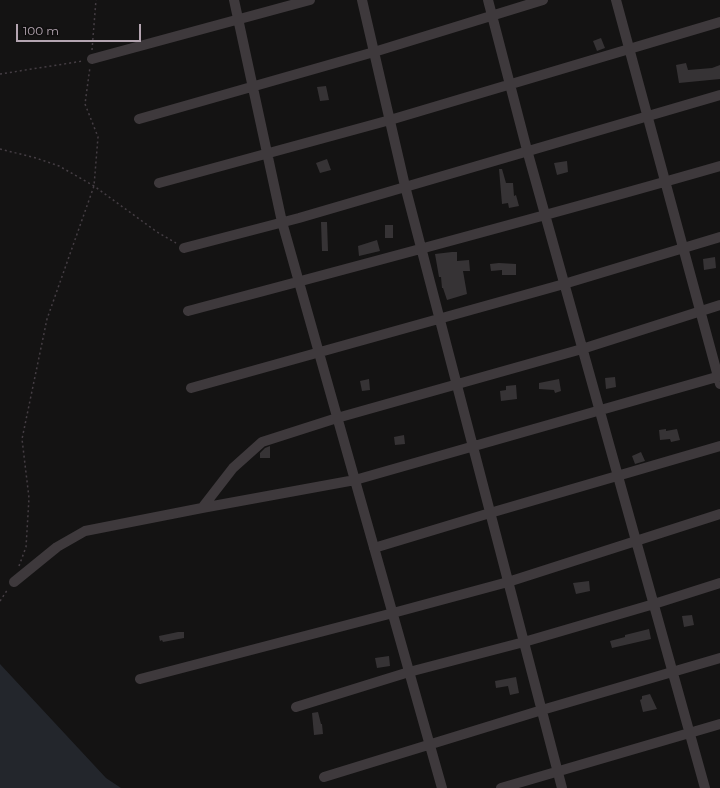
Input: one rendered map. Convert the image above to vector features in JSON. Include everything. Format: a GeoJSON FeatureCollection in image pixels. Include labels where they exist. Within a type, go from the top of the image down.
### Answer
{"type":"FeatureCollection","features":[{"type":"Feature","properties":{"kind":"street"},"geometry":{"type":"LineString","coordinates":[[234,0],[282,222],[442,788]]}},
{"type":"Feature","properties":{"kind":"street"},"geometry":{"type":"LineString","coordinates":[[92,59],[310,0]]}},
{"type":"Feature","properties":{"kind":"street"},"geometry":{"type":"LineString","coordinates":[[362,0],[405,186],[562,788]]}},
{"type":"Feature","properties":{"kind":"street"},"geometry":{"type":"LineString","coordinates":[[488,0],[527,150],[705,788]]}},
{"type":"Feature","properties":{"kind":"street"},"geometry":{"type":"LineString","coordinates":[[139,119],[253,88],[542,0]]}},
{"type":"Feature","properties":{"kind":"street"},"geometry":{"type":"LineString","coordinates":[[14,582],[57,547],[85,531],[355,480],[719,379],[616,0]]}},
{"type":"Feature","properties":{"kind":"street"},"geometry":{"type":"LineString","coordinates":[[160,183],[390,120],[720,22]]}},
{"type":"Feature","properties":{"kind":"street"},"geometry":{"type":"LineString","coordinates":[[184,248],[282,222],[720,94]]}},
{"type":"Feature","properties":{"kind":"street"},"geometry":{"type":"LineString","coordinates":[[188,311],[546,216],[720,166]]}},
{"type":"Feature","properties":{"kind":"street"},"geometry":{"type":"LineString","coordinates":[[191,388],[318,351],[564,284],[720,237]]}},
{"type":"Feature","properties":{"kind":"street"},"geometry":{"type":"LineString","coordinates":[[202,508],[233,468],[262,442],[337,418],[582,349],[720,305]]}},
{"type":"Feature","properties":{"kind":"street"},"geometry":{"type":"LineString","coordinates":[[374,548],[720,446]]}},
{"type":"Feature","properties":{"kind":"street"},"geometry":{"type":"LineString","coordinates":[[140,679],[508,582],[720,514]]}},
{"type":"Feature","properties":{"kind":"street"},"geometry":{"type":"LineString","coordinates":[[296,707],[409,672],[524,642],[720,584]]}},
{"type":"Feature","properties":{"kind":"street"},"geometry":{"type":"LineString","coordinates":[[324,778],[542,710],[720,658]]}},
{"type":"Feature","properties":{"kind":"street"},"geometry":{"type":"LineString","coordinates":[[501,788],[720,724]]}},
{"type":"Feature","properties":{"kind":"path"},"geometry":{"type":"LineString","coordinates":[[0,601],[14,582],[26,547],[29,498],[22,439],[47,319],[94,186],[98,137],[84,104],[92,59],[96,0]]}},
{"type":"Feature","properties":{"kind":"path"},"geometry":{"type":"LineString","coordinates":[[0,74],[92,59]]}},
{"type":"Feature","properties":{"kind":"path"},"geometry":{"type":"LineString","coordinates":[[0,149],[36,158],[59,166],[94,186],[157,232],[184,248]]}},
{"type":"Feature","properties":{"kind":"shaded area"},"geometry":{"type":"Polygon","coordinates":[[[0,664],[106,778],[121,788],[0,788],[0,664]]]}},
{"type":"Feature","properties":{"kind":"building"},"geometry":{"type":"Polygon","coordinates":[[[601,38],[605,48],[597,51],[593,41],[601,38]]]}},
{"type":"Feature","properties":{"kind":"building"},"geometry":{"type":"Polygon","coordinates":[[[686,63],[688,70],[712,68],[720,65],[720,79],[679,83],[676,65],[686,63]]]}},
{"type":"Feature","properties":{"kind":"building"},"geometry":{"type":"Polygon","coordinates":[[[326,86],[329,100],[320,101],[317,87],[326,86]]]}},
{"type":"Feature","properties":{"kind":"building"},"geometry":{"type":"Polygon","coordinates":[[[327,159],[331,170],[320,173],[316,163],[327,159]]]}},
{"type":"Feature","properties":{"kind":"building"},"geometry":{"type":"Polygon","coordinates":[[[567,161],[568,172],[557,175],[554,163],[567,161]]]}},
{"type":"Feature","properties":{"kind":"building"},"geometry":{"type":"Polygon","coordinates":[[[499,169],[502,169],[506,183],[513,183],[514,196],[516,195],[519,206],[509,208],[508,203],[502,204],[499,169]]]}},
{"type":"Feature","properties":{"kind":"building"},"geometry":{"type":"Polygon","coordinates":[[[321,222],[327,222],[328,251],[322,251],[321,222]]]}},
{"type":"Feature","properties":{"kind":"building"},"geometry":{"type":"Polygon","coordinates":[[[385,225],[393,225],[393,238],[385,238],[385,225]]]}},
{"type":"Feature","properties":{"kind":"building"},"geometry":{"type":"Polygon","coordinates":[[[377,240],[380,251],[359,256],[358,246],[377,240]]]}},
{"type":"Feature","properties":{"kind":"building"},"geometry":{"type":"Polygon","coordinates":[[[457,252],[457,261],[469,260],[470,271],[463,271],[467,294],[447,300],[442,288],[441,277],[439,277],[435,254],[457,252]]]}},
{"type":"Feature","properties":{"kind":"building"},"geometry":{"type":"Polygon","coordinates":[[[715,257],[716,268],[704,270],[703,259],[715,257]]]}},
{"type":"Feature","properties":{"kind":"building"},"geometry":{"type":"Polygon","coordinates":[[[490,264],[516,264],[516,275],[502,275],[502,270],[491,271],[490,264]]]}},
{"type":"Feature","properties":{"kind":"building"},"geometry":{"type":"Polygon","coordinates":[[[615,377],[616,387],[606,389],[605,378],[615,377]]]}},
{"type":"Feature","properties":{"kind":"building"},"geometry":{"type":"Polygon","coordinates":[[[369,379],[370,390],[362,391],[360,381],[369,379]]]}},
{"type":"Feature","properties":{"kind":"building"},"geometry":{"type":"Polygon","coordinates":[[[559,379],[561,391],[555,393],[554,390],[539,389],[539,383],[559,379]]]}},
{"type":"Feature","properties":{"kind":"building"},"geometry":{"type":"Polygon","coordinates":[[[516,385],[517,399],[501,401],[500,391],[506,390],[506,386],[516,385]]]}},
{"type":"Feature","properties":{"kind":"building"},"geometry":{"type":"Polygon","coordinates":[[[666,429],[666,431],[677,429],[680,440],[671,442],[670,439],[660,440],[659,430],[666,429]]]}},
{"type":"Feature","properties":{"kind":"building"},"geometry":{"type":"Polygon","coordinates":[[[404,435],[405,444],[395,445],[394,437],[404,435]]]}},
{"type":"Feature","properties":{"kind":"building"},"geometry":{"type":"Polygon","coordinates":[[[270,446],[270,458],[260,458],[260,453],[265,448],[270,446]]]}},
{"type":"Feature","properties":{"kind":"building"},"geometry":{"type":"Polygon","coordinates":[[[641,452],[645,461],[635,464],[632,456],[641,452]]]}},
{"type":"Feature","properties":{"kind":"building"},"geometry":{"type":"Polygon","coordinates":[[[589,581],[590,591],[576,594],[573,583],[589,581]]]}},
{"type":"Feature","properties":{"kind":"building"},"geometry":{"type":"Polygon","coordinates":[[[692,615],[694,625],[684,627],[682,616],[692,615]]]}},
{"type":"Feature","properties":{"kind":"building"},"geometry":{"type":"Polygon","coordinates":[[[649,629],[651,639],[612,648],[610,641],[625,637],[625,635],[649,629]]]}},
{"type":"Feature","properties":{"kind":"building"},"geometry":{"type":"Polygon","coordinates":[[[184,632],[184,638],[163,642],[162,640],[160,641],[159,636],[184,632]]]}},
{"type":"Feature","properties":{"kind":"building"},"geometry":{"type":"Polygon","coordinates":[[[389,656],[390,666],[377,668],[375,658],[389,656]]]}},
{"type":"Feature","properties":{"kind":"building"},"geometry":{"type":"Polygon","coordinates":[[[516,677],[519,693],[510,695],[508,686],[496,688],[495,681],[516,677]]]}},
{"type":"Feature","properties":{"kind":"building"},"geometry":{"type":"Polygon","coordinates":[[[650,694],[657,709],[643,712],[640,700],[642,699],[642,696],[650,694]]]}},
{"type":"Feature","properties":{"kind":"building"},"geometry":{"type":"Polygon","coordinates":[[[318,712],[322,724],[323,734],[314,735],[312,713],[318,712]]]}}]}
